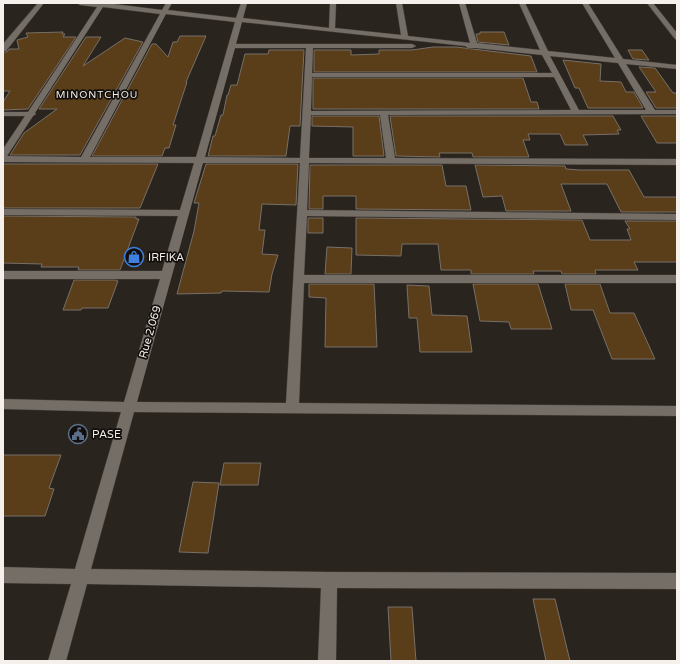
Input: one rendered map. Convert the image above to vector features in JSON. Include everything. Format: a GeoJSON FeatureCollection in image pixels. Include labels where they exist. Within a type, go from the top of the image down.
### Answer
{"type":"FeatureCollection","features":[{"type":"Feature","properties":{"kind":"street"},"geometry":{"type":"LineString","coordinates":[[3,49],[41,3]]}},
{"type":"Feature","properties":{"kind":"street"},"geometry":{"type":"LineString","coordinates":[[80,3],[102,4],[391,37],[677,67]]}},
{"type":"Feature","properties":{"kind":"street"},"geometry":{"type":"LineString","coordinates":[[84,159],[169,3]]}},
{"type":"Feature","properties":{"kind":"street","name":"Rue 2.069"},"geometry":{"type":"LineString","coordinates":[[57,661],[244,3]]}},
{"type":"Feature","properties":{"kind":"street"},"geometry":{"type":"LineString","coordinates":[[332,30],[333,3]]}},
{"type":"Feature","properties":{"kind":"street"},"geometry":{"type":"LineString","coordinates":[[399,3],[405,38]]}},
{"type":"Feature","properties":{"kind":"street"},"geometry":{"type":"LineString","coordinates":[[462,3],[474,46]]}},
{"type":"Feature","properties":{"kind":"street"},"geometry":{"type":"LineString","coordinates":[[522,3],[545,53],[576,112]]}},
{"type":"Feature","properties":{"kind":"street"},"geometry":{"type":"LineString","coordinates":[[585,3],[652,112]]}},
{"type":"Feature","properties":{"kind":"street"},"geometry":{"type":"LineString","coordinates":[[650,3],[677,38]]}},
{"type":"Feature","properties":{"kind":"street"},"geometry":{"type":"LineString","coordinates":[[3,157],[102,4]]}},
{"type":"Feature","properties":{"kind":"street"},"geometry":{"type":"LineString","coordinates":[[390,46],[391,37]]}},
{"type":"Feature","properties":{"kind":"street"},"geometry":{"type":"LineString","coordinates":[[231,46],[474,46]]}},
{"type":"Feature","properties":{"kind":"street"},"geometry":{"type":"LineString","coordinates":[[292,408],[310,46]]}},
{"type":"Feature","properties":{"kind":"street"},"geometry":{"type":"LineString","coordinates":[[309,75],[557,76]]}},
{"type":"Feature","properties":{"kind":"street"},"geometry":{"type":"LineString","coordinates":[[307,113],[677,112]]}},
{"type":"Feature","properties":{"kind":"street"},"geometry":{"type":"LineString","coordinates":[[384,113],[390,160]]}},
{"type":"Feature","properties":{"kind":"street"},"geometry":{"type":"LineString","coordinates":[[3,114],[32,114]]}},
{"type":"Feature","properties":{"kind":"street"},"geometry":{"type":"LineString","coordinates":[[3,157],[84,159],[677,162]]}},
{"type":"Feature","properties":{"kind":"street"},"geometry":{"type":"LineString","coordinates":[[3,212],[184,213]]}},
{"type":"Feature","properties":{"kind":"street"},"geometry":{"type":"LineString","coordinates":[[302,214],[677,217]]}},
{"type":"Feature","properties":{"kind":"street"},"geometry":{"type":"LineString","coordinates":[[3,275],[166,275]]}},
{"type":"Feature","properties":{"kind":"street"},"geometry":{"type":"LineString","coordinates":[[298,279],[677,279]]}},
{"type":"Feature","properties":{"kind":"street"},"geometry":{"type":"LineString","coordinates":[[3,404],[129,407],[677,411]]}},
{"type":"Feature","properties":{"kind":"street"},"geometry":{"type":"LineString","coordinates":[[3,575],[328,580],[677,581]]}},
{"type":"Feature","properties":{"kind":"street"},"geometry":{"type":"LineString","coordinates":[[327,661],[328,580]]}},
{"type":"Feature","properties":{"kind":"building"},"geometry":{"type":"Polygon","coordinates":[[[63,32],[62,34],[65,34],[63,37],[76,37],[28,109],[3,110],[3,102],[10,91],[3,91],[3,52],[7,52],[9,49],[19,49],[17,40],[28,37],[26,33],[63,32]]]}},
{"type":"Feature","properties":{"kind":"building"},"geometry":{"type":"Polygon","coordinates":[[[480,32],[504,32],[509,45],[478,42],[476,34],[480,34],[480,32]]]}},
{"type":"Feature","properties":{"kind":"building"},"geometry":{"type":"Polygon","coordinates":[[[180,36],[206,36],[186,82],[173,125],[176,125],[169,148],[165,148],[162,156],[92,156],[152,44],[156,44],[168,57],[173,42],[177,42],[180,36]]]}},
{"type":"Feature","properties":{"kind":"building"},"geometry":{"type":"Polygon","coordinates":[[[86,37],[101,37],[83,66],[125,38],[143,42],[80,155],[10,155],[24,133],[57,109],[39,109],[86,37]]]}},
{"type":"Feature","properties":{"kind":"building"},"geometry":{"type":"Polygon","coordinates":[[[433,47],[456,47],[531,56],[537,72],[314,72],[314,50],[351,50],[351,55],[379,54],[379,50],[412,50],[433,47]]]}},
{"type":"Feature","properties":{"kind":"building"},"geometry":{"type":"Polygon","coordinates":[[[269,50],[304,50],[300,126],[290,126],[286,156],[208,156],[213,136],[215,136],[221,115],[223,115],[227,95],[231,85],[237,85],[245,54],[268,54],[269,50]]]}},
{"type":"Feature","properties":{"kind":"building"},"geometry":{"type":"Polygon","coordinates":[[[628,50],[642,50],[649,60],[633,59],[628,50]]]}},
{"type":"Feature","properties":{"kind":"building"},"geometry":{"type":"Polygon","coordinates":[[[563,60],[601,64],[600,81],[621,82],[626,92],[634,92],[643,108],[588,108],[579,88],[575,88],[563,60]]]}},
{"type":"Feature","properties":{"kind":"building"},"geometry":{"type":"Polygon","coordinates":[[[639,67],[655,68],[673,93],[677,93],[677,108],[656,108],[646,92],[656,92],[639,67]]]}},
{"type":"Feature","properties":{"kind":"building"},"geometry":{"type":"Polygon","coordinates":[[[313,78],[523,78],[531,102],[537,102],[539,109],[313,109],[313,78]]]}},
{"type":"Feature","properties":{"kind":"building"},"geometry":{"type":"Polygon","coordinates":[[[312,116],[379,116],[384,156],[353,156],[353,127],[312,126],[312,116]]]}},
{"type":"Feature","properties":{"kind":"building"},"geometry":{"type":"Polygon","coordinates":[[[390,116],[613,116],[621,130],[617,130],[619,134],[583,135],[588,145],[565,145],[560,134],[528,134],[530,140],[523,140],[529,157],[473,157],[472,153],[439,153],[440,157],[396,156],[390,116]]]}},
{"type":"Feature","properties":{"kind":"building"},"geometry":{"type":"Polygon","coordinates":[[[641,116],[677,116],[677,143],[657,143],[641,116]]]}},
{"type":"Feature","properties":{"kind":"building"},"geometry":{"type":"Polygon","coordinates":[[[3,164],[158,164],[140,208],[3,208],[3,164]]]}},
{"type":"Feature","properties":{"kind":"building"},"geometry":{"type":"Polygon","coordinates":[[[206,164],[298,164],[296,205],[262,204],[259,230],[265,230],[262,254],[278,255],[272,274],[269,292],[222,291],[221,293],[177,294],[194,231],[199,203],[194,203],[206,164]]]}},
{"type":"Feature","properties":{"kind":"building"},"geometry":{"type":"Polygon","coordinates":[[[310,165],[442,165],[446,186],[466,186],[471,210],[356,209],[356,196],[323,196],[323,209],[309,209],[310,165]]]}},
{"type":"Feature","properties":{"kind":"building"},"geometry":{"type":"Polygon","coordinates":[[[475,165],[565,166],[566,169],[580,170],[629,170],[644,197],[677,197],[677,212],[621,212],[607,184],[561,184],[571,211],[506,211],[502,196],[483,197],[475,165]]]}},
{"type":"Feature","properties":{"kind":"building"},"geometry":{"type":"Polygon","coordinates":[[[3,216],[136,217],[136,219],[139,219],[120,270],[78,270],[79,267],[41,267],[42,264],[3,263],[3,216]]]}},
{"type":"Feature","properties":{"kind":"building"},"geometry":{"type":"Polygon","coordinates":[[[308,218],[323,218],[323,233],[308,233],[308,218]]]}},
{"type":"Feature","properties":{"kind":"building"},"geometry":{"type":"Polygon","coordinates":[[[356,218],[582,220],[590,240],[631,240],[627,229],[630,229],[625,221],[677,221],[677,262],[634,262],[638,270],[595,270],[596,274],[562,274],[561,271],[533,271],[534,274],[471,274],[471,270],[441,270],[438,244],[402,244],[401,256],[356,255],[356,218]]]}},
{"type":"Feature","properties":{"kind":"building"},"geometry":{"type":"Polygon","coordinates":[[[327,247],[352,248],[351,274],[325,274],[327,247]]]}},
{"type":"Feature","properties":{"kind":"building"},"geometry":{"type":"Polygon","coordinates":[[[74,280],[118,281],[108,308],[63,310],[74,280]]]}},
{"type":"Feature","properties":{"kind":"building"},"geometry":{"type":"Polygon","coordinates":[[[309,284],[374,284],[377,347],[325,347],[326,298],[309,297],[309,284]]]}},
{"type":"Feature","properties":{"kind":"building"},"geometry":{"type":"Polygon","coordinates":[[[473,284],[538,284],[552,329],[511,329],[509,322],[480,321],[473,284]]]}},
{"type":"Feature","properties":{"kind":"building"},"geometry":{"type":"Polygon","coordinates":[[[565,284],[600,284],[610,313],[634,313],[655,359],[612,359],[593,310],[571,310],[565,284]]]}},
{"type":"Feature","properties":{"kind":"building"},"geometry":{"type":"Polygon","coordinates":[[[407,285],[429,286],[432,315],[467,316],[472,352],[420,352],[417,318],[409,318],[407,285]]]}},
{"type":"Feature","properties":{"kind":"building"},"geometry":{"type":"Polygon","coordinates":[[[3,455],[61,455],[49,488],[54,489],[45,516],[3,516],[3,455]]]}},
{"type":"Feature","properties":{"kind":"building"},"geometry":{"type":"Polygon","coordinates":[[[224,463],[261,463],[258,485],[220,485],[224,463]]]}},
{"type":"Feature","properties":{"kind":"building"},"geometry":{"type":"Polygon","coordinates":[[[193,482],[219,483],[208,553],[179,552],[193,482]]]}},
{"type":"Feature","properties":{"kind":"building"},"geometry":{"type":"Polygon","coordinates":[[[533,599],[555,599],[570,661],[546,661],[533,599]]]}},
{"type":"Feature","properties":{"kind":"building"},"geometry":{"type":"Polygon","coordinates":[[[388,607],[412,607],[416,661],[391,661],[388,607]]]}},
{"type":"Feature","properties":{"kind":"place","name":"IRFIKA"},"geometry":{"type":"Point","coordinates":[134,257]}},
{"type":"Feature","properties":{"kind":"place","name":"PASE"},"geometry":{"type":"Point","coordinates":[78,434]}},
{"type":"Feature","properties":{"kind":"district","name":"MINONTCHOU"},"geometry":{"type":"Point","coordinates":[97,95]}}]}
